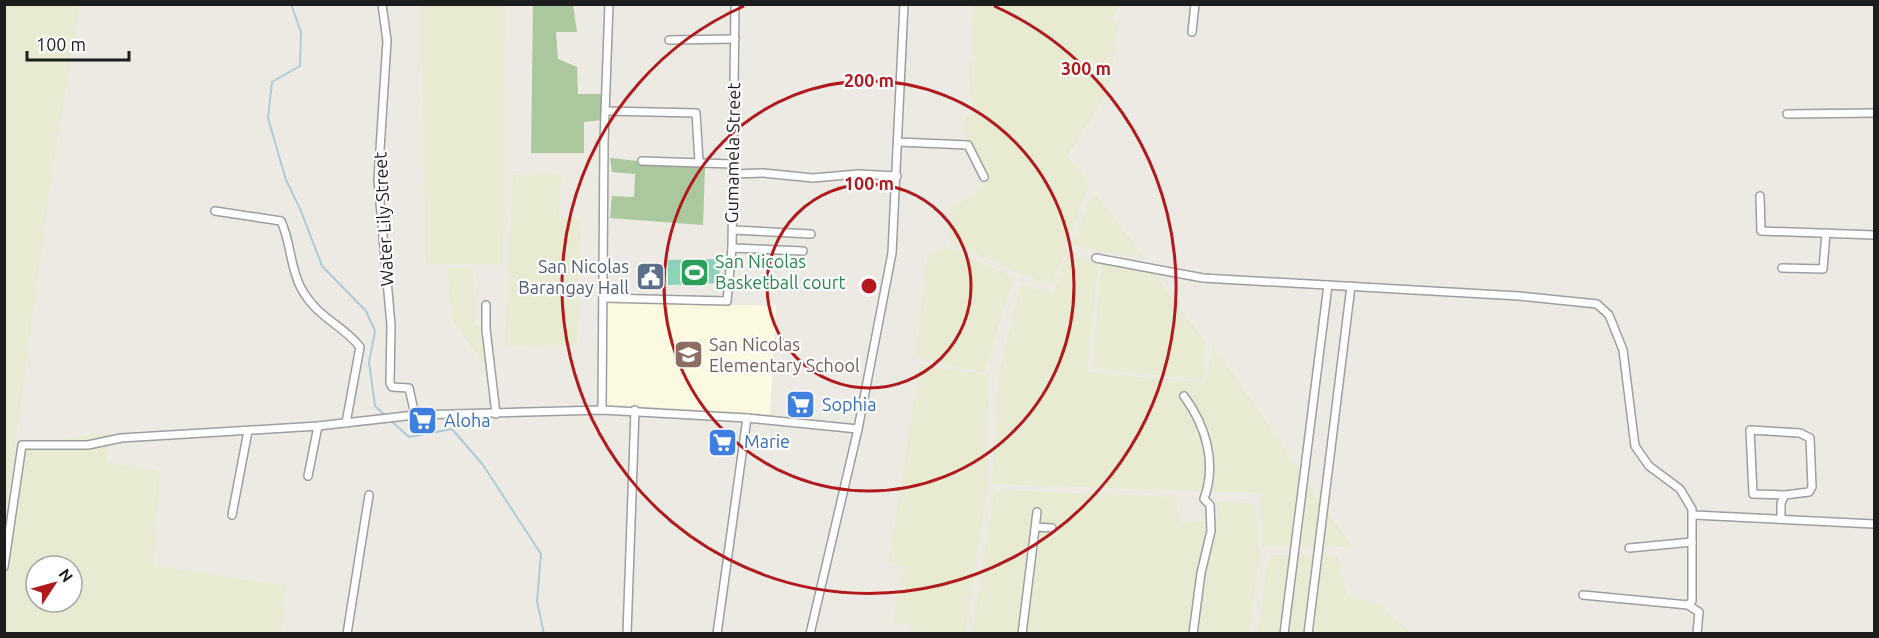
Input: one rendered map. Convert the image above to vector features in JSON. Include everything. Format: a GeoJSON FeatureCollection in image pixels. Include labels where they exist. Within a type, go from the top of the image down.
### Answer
{"type":"FeatureCollection","features":[{"type":"Feature","properties":{"kind":"street","name":"Water Lily Street"},"geometry":{"type":"LineString","coordinates":[[382,4],[387,41],[378,180],[391,325],[390,383],[392,387],[409,388],[415,416]]}},
{"type":"Feature","properties":{"kind":"street"},"geometry":{"type":"LineString","coordinates":[[602,410],[609,4]]}},
{"type":"Feature","properties":{"kind":"street","name":"Gumamela Street"},"geometry":{"type":"LineString","coordinates":[[603,298],[727,301],[733,230],[735,4]]}},
{"type":"Feature","properties":{"kind":"street"},"geometry":{"type":"LineString","coordinates":[[821,633],[810,632],[858,429],[892,253],[904,4]]}},
{"type":"Feature","properties":{"kind":"street"},"geometry":{"type":"LineString","coordinates":[[1192,32],[1195,4]]}},
{"type":"Feature","properties":{"kind":"street"},"geometry":{"type":"LineString","coordinates":[[669,40],[735,39]]}},
{"type":"Feature","properties":{"kind":"street"},"geometry":{"type":"LineString","coordinates":[[606,111],[696,112],[699,162]]}},
{"type":"Feature","properties":{"kind":"street"},"geometry":{"type":"LineString","coordinates":[[1787,114],[1875,113]]}},
{"type":"Feature","properties":{"kind":"street"},"geometry":{"type":"LineString","coordinates":[[898,142],[968,145],[984,177]]}},
{"type":"Feature","properties":{"kind":"street"},"geometry":{"type":"LineString","coordinates":[[642,161],[732,164]]}},
{"type":"Feature","properties":{"kind":"street"},"geometry":{"type":"LineString","coordinates":[[732,174],[763,173],[813,178],[858,174],[897,176]]}},
{"type":"Feature","properties":{"kind":"street"},"geometry":{"type":"LineString","coordinates":[[1760,196],[1761,231],[1875,235]]}},
{"type":"Feature","properties":{"kind":"street"},"geometry":{"type":"LineString","coordinates":[[215,211],[281,221],[300,287],[324,318],[352,337],[360,347],[346,423]]}},
{"type":"Feature","properties":{"kind":"street"},"geometry":{"type":"LineString","coordinates":[[733,230],[811,234]]}},
{"type":"Feature","properties":{"kind":"street"},"geometry":{"type":"LineString","coordinates":[[1782,268],[1823,269],[1826,233]]}},
{"type":"Feature","properties":{"kind":"street"},"geometry":{"type":"LineString","coordinates":[[732,248],[803,251]]}},
{"type":"Feature","properties":{"kind":"street"},"geometry":{"type":"LineString","coordinates":[[1096,258],[1203,278],[1519,296],[1597,304],[1609,315],[1623,350],[1635,446],[1649,466],[1680,489],[1694,515],[1692,601],[1688,605]]}},
{"type":"Feature","properties":{"kind":"street"},"geometry":{"type":"LineString","coordinates":[[1284,633],[1328,285]]}},
{"type":"Feature","properties":{"kind":"street"},"geometry":{"type":"LineString","coordinates":[[1308,633],[1351,286]]}},
{"type":"Feature","properties":{"kind":"street"},"geometry":{"type":"LineString","coordinates":[[486,304],[486,330],[496,414]]}},
{"type":"Feature","properties":{"kind":"street"},"geometry":{"type":"LineString","coordinates":[[1184,396],[1198,416],[1206,436],[1212,478],[1204,499],[1210,505],[1211,531],[1201,573],[1193,633]]}},
{"type":"Feature","properties":{"kind":"street"},"geometry":{"type":"LineString","coordinates":[[4,567],[22,445],[88,445],[121,438],[318,426],[389,417],[602,410],[635,410],[747,418],[858,429]]}},
{"type":"Feature","properties":{"kind":"street"},"geometry":{"type":"LineString","coordinates":[[627,633],[635,410]]}},
{"type":"Feature","properties":{"kind":"street"},"geometry":{"type":"LineString","coordinates":[[717,633],[747,418]]}},
{"type":"Feature","properties":{"kind":"street"},"geometry":{"type":"LineString","coordinates":[[308,476],[318,426]]}},
{"type":"Feature","properties":{"kind":"street"},"geometry":{"type":"LineString","coordinates":[[1750,429],[1800,433],[1810,438],[1812,487],[1809,492],[1785,495],[1753,494],[1750,429]]}},
{"type":"Feature","properties":{"kind":"street"},"geometry":{"type":"LineString","coordinates":[[232,515],[248,431]]}},
{"type":"Feature","properties":{"kind":"street"},"geometry":{"type":"LineString","coordinates":[[347,633],[369,495]]}},
{"type":"Feature","properties":{"kind":"street"},"geometry":{"type":"LineString","coordinates":[[1781,519],[1781,503],[1785,495]]}},
{"type":"Feature","properties":{"kind":"street"},"geometry":{"type":"LineString","coordinates":[[1022,633],[1037,512]]}},
{"type":"Feature","properties":{"kind":"street"},"geometry":{"type":"LineString","coordinates":[[1694,515],[1875,524]]}},
{"type":"Feature","properties":{"kind":"street"},"geometry":{"type":"LineString","coordinates":[[1036,527],[1052,528]]}},
{"type":"Feature","properties":{"kind":"street"},"geometry":{"type":"LineString","coordinates":[[1629,548],[1692,543]]}},
{"type":"Feature","properties":{"kind":"street"},"geometry":{"type":"LineString","coordinates":[[1583,595],[1688,605],[1699,612],[1697,633]]}},
{"type":"Feature","properties":{"kind":"shaded area"},"geometry":{"type":"Polygon","coordinates":[[[5,4],[80,5],[52,170],[5,518],[5,4]]]}},
{"type":"Feature","properties":{"kind":"shaded area"},"geometry":{"type":"Polygon","coordinates":[[[421,5],[505,5],[503,264],[426,264],[421,5]]]}},
{"type":"Feature","properties":{"kind":"shaded area"},"geometry":{"type":"Polygon","coordinates":[[[969,5],[1122,5],[1113,15],[1118,29],[1110,81],[1098,108],[1067,156],[1084,175],[1088,188],[1066,244],[1067,251],[1050,286],[950,242],[951,207],[974,195],[989,175],[975,157],[964,131],[965,120],[972,112],[969,70],[974,53],[972,10],[969,5]]]}},
{"type":"Feature","properties":{"kind":"shaded area"},"geometry":{"type":"Polygon","coordinates":[[[561,174],[559,218],[581,218],[577,345],[505,346],[513,175],[561,174]]]}},
{"type":"Feature","properties":{"kind":"shaded area"},"geometry":{"type":"Polygon","coordinates":[[[1093,192],[1146,259],[1072,245],[1093,192]]]}},
{"type":"Feature","properties":{"kind":"shaded area"},"geometry":{"type":"Polygon","coordinates":[[[945,246],[1013,277],[985,372],[916,358],[927,258],[945,246]]]}},
{"type":"Feature","properties":{"kind":"shaded area"},"geometry":{"type":"Polygon","coordinates":[[[1067,256],[1098,261],[1087,372],[1206,383],[1213,345],[1352,547],[1262,546],[1261,493],[992,484],[1000,368],[1021,285],[1054,293],[1067,256]]]}},
{"type":"Feature","properties":{"kind":"shaded area"},"geometry":{"type":"Polygon","coordinates":[[[1102,260],[1155,274],[1205,342],[1203,380],[1092,368],[1102,260]]]}},
{"type":"Feature","properties":{"kind":"shaded area"},"geometry":{"type":"Polygon","coordinates":[[[448,268],[473,268],[475,325],[489,329],[491,374],[452,319],[448,268]]]}},
{"type":"Feature","properties":{"kind":"shaded area","name":"San Nicolas Elementary School"},"geometry":{"type":"Polygon","coordinates":[[[608,301],[776,306],[770,414],[603,404],[604,306],[608,301]]]}},
{"type":"Feature","properties":{"kind":"shaded area"},"geometry":{"type":"Polygon","coordinates":[[[920,365],[989,376],[987,486],[965,633],[910,633],[912,625],[892,622],[905,567],[889,562],[920,365]]]}},
{"type":"Feature","properties":{"kind":"shaded area"},"geometry":{"type":"Polygon","coordinates":[[[109,433],[107,462],[160,472],[153,565],[286,586],[281,633],[5,633],[4,577],[26,443],[109,433]]]}},
{"type":"Feature","properties":{"kind":"shaded area"},"geometry":{"type":"Polygon","coordinates":[[[995,490],[1176,497],[1179,523],[1219,519],[1217,501],[1255,504],[1259,558],[1249,633],[972,634],[995,490]]]}},
{"type":"Feature","properties":{"kind":"shaded area"},"geometry":{"type":"Polygon","coordinates":[[[1269,555],[1337,556],[1347,596],[1379,604],[1411,633],[1258,634],[1269,555]]]}},
{"type":"Feature","properties":{"kind":"green space"},"geometry":{"type":"Polygon","coordinates":[[[533,5],[573,5],[577,32],[556,32],[558,59],[577,67],[578,94],[602,94],[602,120],[584,122],[584,153],[531,153],[533,5]]]}},
{"type":"Feature","properties":{"kind":"green space"},"geometry":{"type":"Polygon","coordinates":[[[610,158],[705,168],[703,225],[610,218],[612,196],[634,197],[635,174],[612,172],[610,158]]]}},
{"type":"Feature","properties":{"kind":"green space","name":"San Nicolas Basketball court"},"geometry":{"type":"Polygon","coordinates":[[[719,259],[720,283],[668,285],[668,260],[719,259]]]}},
{"type":"Feature","properties":{"kind":"waterway"},"geometry":{"type":"LineString","coordinates":[[291,4],[301,32],[300,66],[272,82],[268,118],[286,180],[301,211],[322,266],[366,311],[375,331],[369,362],[375,406],[386,416]]}},
{"type":"Feature","properties":{"kind":"waterway"},"geometry":{"type":"LineString","coordinates":[[390,420],[409,437],[452,429],[483,465],[541,554],[537,601],[544,634]]}},
{"type":"Feature","properties":{"kind":"place","name":"San Nicolas Basketball court"},"geometry":{"type":"Point","coordinates":[694,272]}},
{"type":"Feature","properties":{"kind":"place","name":"San Nicolas Barangay Hall"},"geometry":{"type":"Point","coordinates":[650,277]}},
{"type":"Feature","properties":{"kind":"place","name":"San Nicolas Elementary School"},"geometry":{"type":"Point","coordinates":[688,355]}},
{"type":"Feature","properties":{"kind":"place","name":"Sophia"},"geometry":{"type":"Point","coordinates":[801,405]}},
{"type":"Feature","properties":{"kind":"place","name":"Aloha"},"geometry":{"type":"Point","coordinates":[423,421]}},
{"type":"Feature","properties":{"kind":"place","name":"Marie"},"geometry":{"type":"Point","coordinates":[723,442]}}]}
